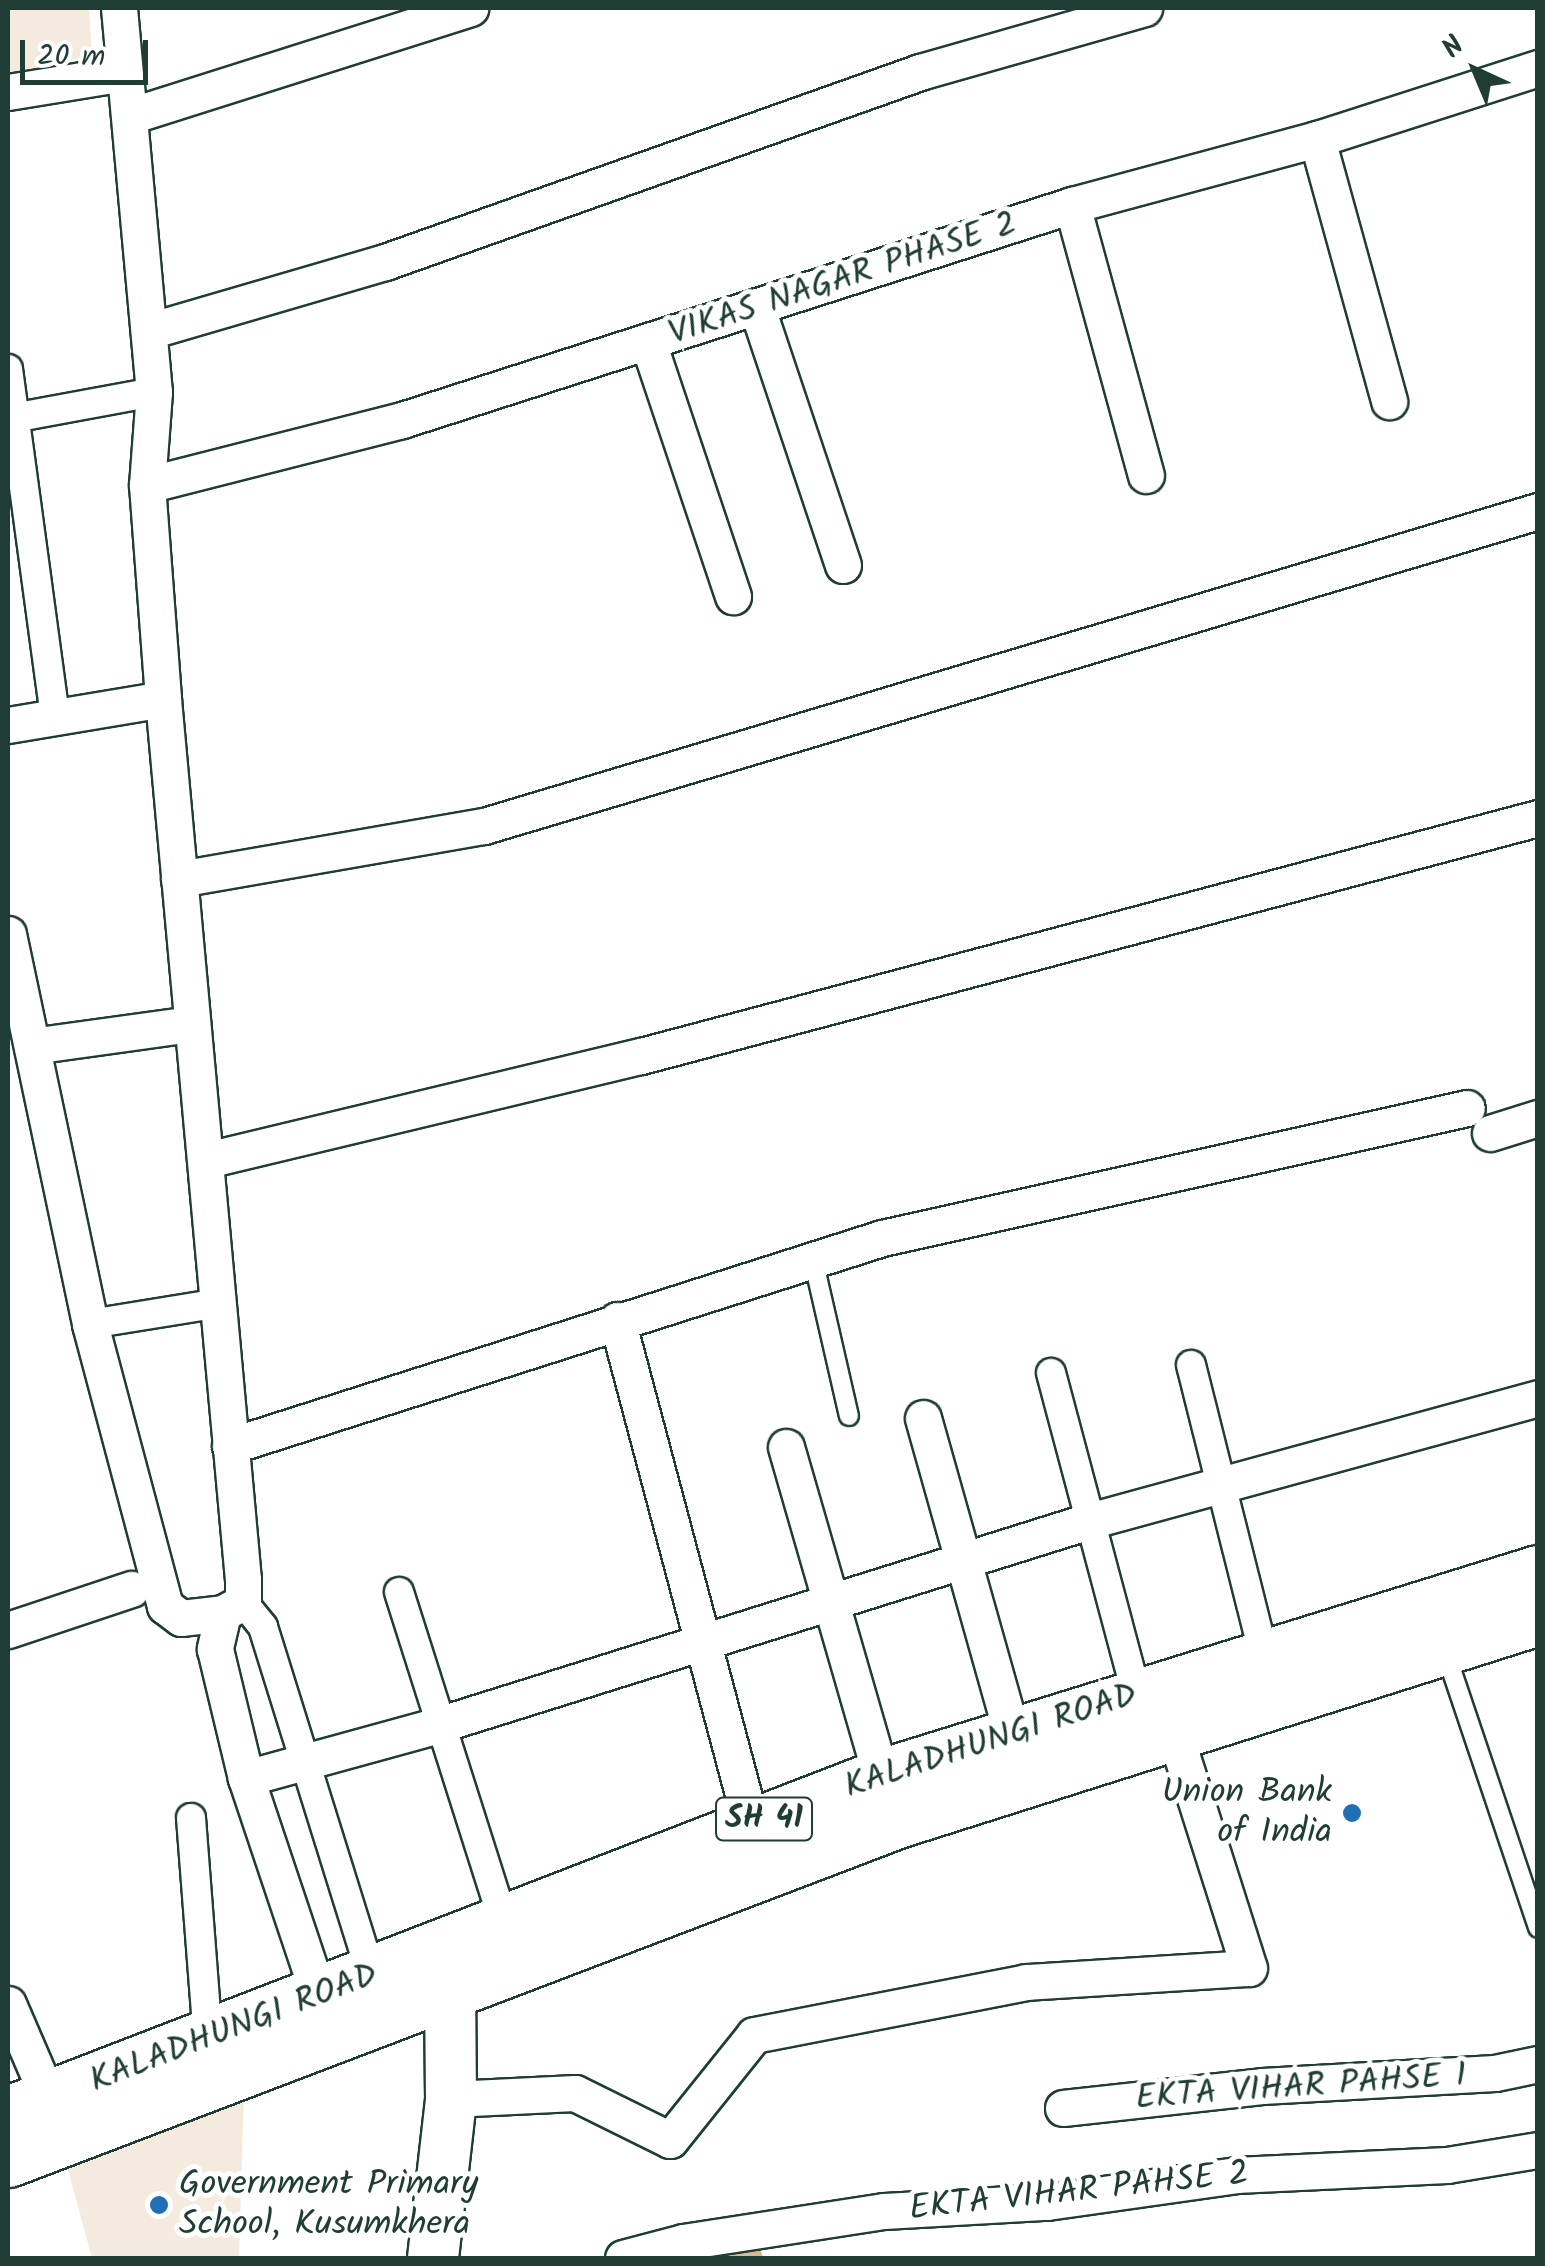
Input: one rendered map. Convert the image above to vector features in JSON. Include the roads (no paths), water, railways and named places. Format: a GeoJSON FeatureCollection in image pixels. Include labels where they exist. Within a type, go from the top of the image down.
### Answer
{"type":"FeatureCollection","features":[{"type":"Feature","properties":{"kind":"main road","name":"KALADHUNGI ROAD"},"geometry":{"type":"LineString","coordinates":[[40,2117],[326,2016],[446,1969],[896,1820],[1155,1712],[1264,1656],[1538,1573]]}},
{"type":"Feature","properties":{"kind":"main road","name":"KALADHUNGI ROAD"},"geometry":{"type":"LineString","coordinates":[[8,2159],[40,2117],[208,2038],[326,2016],[372,1976],[446,1969],[504,1924],[750,1824],[881,1777],[1012,1734],[1155,1712],[1443,1644],[1538,1617]]}},
{"type":"Feature","properties":{"kind":"main road"},"geometry":{"type":"LineString","coordinates":[[433,2258],[451,2099],[446,1969]]}},
{"type":"Feature","properties":{"kind":"street"},"geometry":{"type":"LineString","coordinates":[[119,8],[124,73],[133,115],[154,392],[147,485],[163,698],[191,1024],[208,1160],[230,1446],[233,1607],[218,1669],[246,1778],[326,2016]]}},
{"type":"Feature","properties":{"kind":"street"},"geometry":{"type":"LineString","coordinates":[[133,115],[470,8]]}},
{"type":"Feature","properties":{"kind":"street"},"geometry":{"type":"LineString","coordinates":[[148,331],[385,262],[920,72],[1144,8]]}},
{"type":"Feature","properties":{"kind":"street","name":"VIKAS NAGAR PHASE 2"},"geometry":{"type":"LineString","coordinates":[[147,485],[402,420],[650,344],[1072,205],[1317,138],[1538,68]]}},
{"type":"Feature","properties":{"kind":"street"},"geometry":{"type":"LineString","coordinates":[[8,92],[124,73]]}},
{"type":"Feature","properties":{"kind":"street"},"geometry":{"type":"LineString","coordinates":[[1317,138],[1389,401]]}},
{"type":"Feature","properties":{"kind":"street"},"geometry":{"type":"LineString","coordinates":[[1072,205],[1146,476]]}},
{"type":"Feature","properties":{"kind":"street"},"geometry":{"type":"LineString","coordinates":[[756,308],[844,565]]}},
{"type":"Feature","properties":{"kind":"street"},"geometry":{"type":"LineString","coordinates":[[650,344],[733,596]]}},
{"type":"Feature","properties":{"kind":"street"},"geometry":{"type":"LineString","coordinates":[[8,368],[10,418],[55,718]]}},
{"type":"Feature","properties":{"kind":"street"},"geometry":{"type":"LineString","coordinates":[[10,418],[154,392]]}},
{"type":"Feature","properties":{"kind":"street"},"geometry":{"type":"LineString","coordinates":[[179,879],[484,826],[1538,511]]}},
{"type":"Feature","properties":{"kind":"street"},"geometry":{"type":"LineString","coordinates":[[8,726],[163,698]]}},
{"type":"Feature","properties":{"kind":"street"},"geometry":{"type":"LineString","coordinates":[[208,1160],[641,1056],[1538,818]]}},
{"type":"Feature","properties":{"kind":"street"},"geometry":{"type":"LineString","coordinates":[[8,934],[90,1324],[166,1606],[182,1618],[233,1607],[263,1627],[372,1976]]}},
{"type":"Feature","properties":{"kind":"street"},"geometry":{"type":"LineString","coordinates":[[32,1046],[191,1024]]}},
{"type":"Feature","properties":{"kind":"street"},"geometry":{"type":"LineString","coordinates":[[230,1446],[813,1259],[1203,1162],[1479,1120],[1538,1118]]}},
{"type":"Feature","properties":{"kind":"street"},"geometry":{"type":"LineString","coordinates":[[90,1324],[219,1304]]}},
{"type":"Feature","properties":{"kind":"street"},"geometry":{"type":"LineString","coordinates":[[618,1320],[750,1824]]}},
{"type":"Feature","properties":{"kind":"street"},"geometry":{"type":"LineString","coordinates":[[1191,1365],[1264,1656]]}},
{"type":"Feature","properties":{"kind":"street"},"geometry":{"type":"LineString","coordinates":[[451,2099],[575,2093],[670,2140],[754,2035],[1026,1982],[1249,1968],[1090,1521],[1051,1374]]}},
{"type":"Feature","properties":{"kind":"street"},"geometry":{"type":"LineString","coordinates":[[246,1778],[438,1725],[1090,1521],[1538,1398]]}},
{"type":"Feature","properties":{"kind":"street"},"geometry":{"type":"LineString","coordinates":[[923,1418],[1012,1734]]}},
{"type":"Feature","properties":{"kind":"street"},"geometry":{"type":"LineString","coordinates":[[786,1447],[881,1777]]}},
{"type":"Feature","properties":{"kind":"street"},"geometry":{"type":"LineString","coordinates":[[8,1630],[131,1589]]}},
{"type":"Feature","properties":{"kind":"street"},"geometry":{"type":"LineString","coordinates":[[398,1592],[504,1924]]}},
{"type":"Feature","properties":{"kind":"street"},"geometry":{"type":"LineString","coordinates":[[192,1818],[208,2038]]}},
{"type":"Feature","properties":{"kind":"street"},"geometry":{"type":"LineString","coordinates":[[8,2004],[40,2117]]}},
{"type":"Feature","properties":{"kind":"street","name":"EKTA VIHAR PAHSE 1"},"geometry":{"type":"LineString","coordinates":[[1063,2108],[1262,2086],[1496,2073],[1538,2064]]}},
{"type":"Feature","properties":{"kind":"street","name":"EKTA VIHAR PAHSE 2"},"geometry":{"type":"LineString","coordinates":[[624,2258],[682,2242],[884,2211],[1047,2202],[1236,2175],[1447,2165],[1538,2150]]}},
{"type":"Feature","properties":{"kind":"lane"},"geometry":{"type":"LineString","coordinates":[[813,1259],[849,1416]]}},
{"type":"Feature","properties":{"kind":"lane"},"geometry":{"type":"LineString","coordinates":[[1443,1644],[1538,1928]]}},
{"type":"Feature","properties":{"kind":"place","name":"Union Bank of India"},"geometry":{"type":"Point","coordinates":[1352,1813]}},
{"type":"Feature","properties":{"kind":"place","name":"Government Primary School, Kusumkhera"},"geometry":{"type":"Point","coordinates":[159,2205]}}]}
